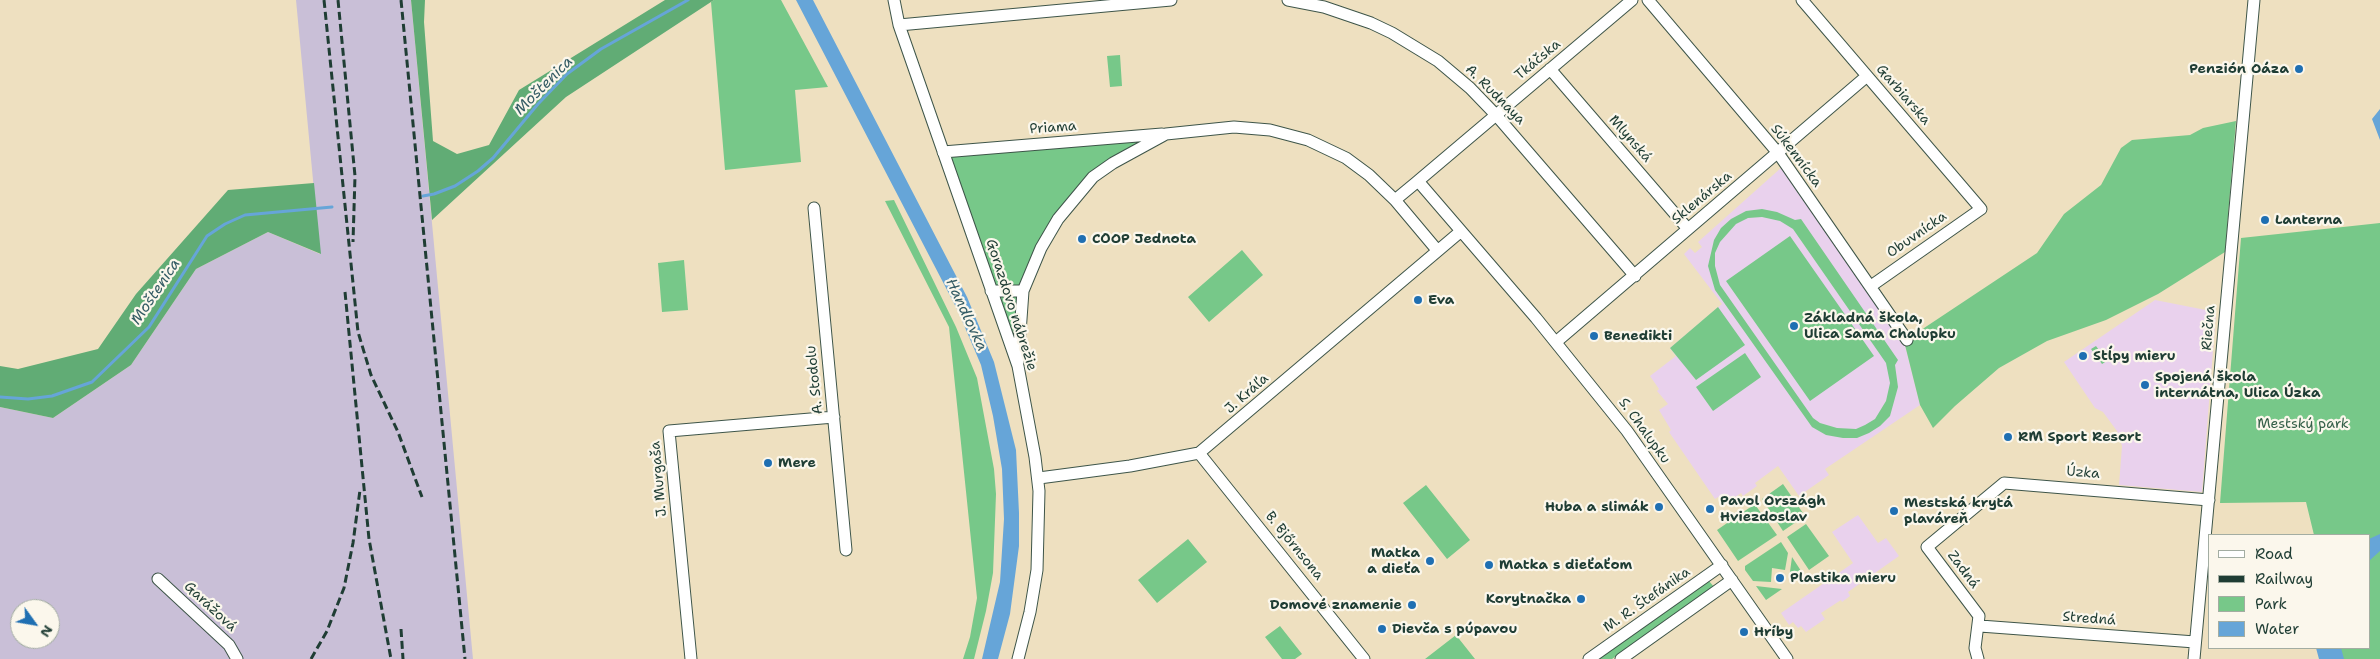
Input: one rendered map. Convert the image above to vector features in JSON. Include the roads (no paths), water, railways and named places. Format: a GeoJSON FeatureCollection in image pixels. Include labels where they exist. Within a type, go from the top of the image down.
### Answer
{"type":"FeatureCollection","features":[{"type":"Feature","properties":{"kind":"street","name":"Gorazdovo nábrežie"},"geometry":{"type":"LineString","coordinates":[[894,0],[899,25],[1018,366],[1038,478],[1037,570],[1030,612],[1018,659]]}},
{"type":"Feature","properties":{"kind":"street"},"geometry":{"type":"LineString","coordinates":[[899,25],[1171,0]]}},
{"type":"Feature","properties":{"kind":"street","name":"A. Rudnaya"},"geometry":{"type":"LineString","coordinates":[[1288,0],[1342,12],[1392,33],[1438,61],[1470,88],[1496,115],[1634,276]]}},
{"type":"Feature","properties":{"kind":"street","name":"Tkáčska"},"geometry":{"type":"LineString","coordinates":[[1418,181],[1632,0]]}},
{"type":"Feature","properties":{"kind":"street","name":"Súkennícka"},"geometry":{"type":"LineString","coordinates":[[1648,0],[1778,153],[1907,340]]}},
{"type":"Feature","properties":{"kind":"street","name":"Garbiarska"},"geometry":{"type":"LineString","coordinates":[[1802,0],[1981,209]]}},
{"type":"Feature","properties":{"kind":"street","name":"Riečna"},"geometry":{"type":"LineString","coordinates":[[2194,659],[2254,0]]}},
{"type":"Feature","properties":{"kind":"street","name":"Mlynská"},"geometry":{"type":"LineString","coordinates":[[1550,69],[1688,229]]}},
{"type":"Feature","properties":{"kind":"street","name":"Sklenárska"},"geometry":{"type":"LineString","coordinates":[[1556,342],[1867,76]]}},
{"type":"Feature","properties":{"kind":"street","name":"Priama"},"geometry":{"type":"LineString","coordinates":[[943,152],[1234,127],[1270,130],[1308,140],[1355,164],[1395,200]]}},
{"type":"Feature","properties":{"kind":"street"},"geometry":{"type":"LineString","coordinates":[[1018,366],[1023,291],[1049,234],[1079,192],[1094,177],[1112,163],[1166,134]]}},
{"type":"Feature","properties":{"kind":"street"},"geometry":{"type":"LineString","coordinates":[[1418,181],[1395,200],[1437,250],[1460,232]]}},
{"type":"Feature","properties":{"kind":"street","name":"S. Chalupku"},"geometry":{"type":"LineString","coordinates":[[1418,181],[1556,342],[1627,431],[1787,659]]}},
{"type":"Feature","properties":{"kind":"street","name":"A. Stodolu"},"geometry":{"type":"LineString","coordinates":[[814,208],[846,550]]}},
{"type":"Feature","properties":{"kind":"street","name":"Obuvnícka"},"geometry":{"type":"LineString","coordinates":[[1871,286],[1981,209]]}},
{"type":"Feature","properties":{"kind":"street","name":"J. Kráľa"},"geometry":{"type":"LineString","coordinates":[[1038,478],[1130,466],[1199,453],[1437,250]]}},
{"type":"Feature","properties":{"kind":"street"},"geometry":{"type":"LineString","coordinates":[[991,291],[1023,291]]}},
{"type":"Feature","properties":{"kind":"street","name":"J. Murgaša"},"geometry":{"type":"LineString","coordinates":[[691,659],[670,431],[834,417]]}},
{"type":"Feature","properties":{"kind":"street","name":"B. Bjőrnsona"},"geometry":{"type":"LineString","coordinates":[[1199,453],[1364,659]]}},
{"type":"Feature","properties":{"kind":"street","name":"Úzka"},"geometry":{"type":"LineString","coordinates":[[1965,515],[2004,483],[2011,482],[2209,500]]}},
{"type":"Feature","properties":{"kind":"street","name":"Zadná"},"geometry":{"type":"LineString","coordinates":[[1965,515],[1927,547],[1979,616],[1980,626]]}},
{"type":"Feature","properties":{"kind":"street","name":"M. R. Štefánika"},"geometry":{"type":"LineString","coordinates":[[1589,659],[1722,566]]}},
{"type":"Feature","properties":{"kind":"street","name":"Garážová"},"geometry":{"type":"LineString","coordinates":[[158,579],[229,645],[237,659]]}},
{"type":"Feature","properties":{"kind":"street"},"geometry":{"type":"LineString","coordinates":[[1621,659],[1732,580]]}},
{"type":"Feature","properties":{"kind":"street"},"geometry":{"type":"LineString","coordinates":[[1978,659],[1975,653],[1980,626]]}},
{"type":"Feature","properties":{"kind":"street","name":"Stredná"},"geometry":{"type":"LineString","coordinates":[[1980,626],[2195,642]]}},
{"type":"Feature","properties":{"kind":"water","name":"Handlovka"},"geometry":{"type":"Polygon","coordinates":[[[796,0],[813,0],[967,297],[994,362],[1016,450],[1019,513],[1019,546],[1010,614],[998,659],[982,659],[1000,582],[1004,519],[1002,469],[993,416],[981,365],[958,311],[796,0]]]}},
{"type":"Feature","properties":{"kind":"water"},"geometry":{"type":"Polygon","coordinates":[[[2380,109],[2380,140],[2372,119],[2380,109]]]}},
{"type":"Feature","properties":{"kind":"water"},"geometry":{"type":"Polygon","coordinates":[[[2380,534],[2380,551],[2370,560],[2370,539],[2380,534]]]}},
{"type":"Feature","properties":{"kind":"water"},"geometry":{"type":"Polygon","coordinates":[[[2316,649],[2341,649],[2344,659],[2319,659],[2316,649]]]}},
{"type":"Feature","properties":{"kind":"waterway","name":"Moštenica"},"geometry":{"type":"LineString","coordinates":[[423,196],[455,186],[478,171],[493,158],[538,104],[567,74],[601,49],[688,0]]}},
{"type":"Feature","properties":{"kind":"waterway","name":"Moštenica"},"geometry":{"type":"LineString","coordinates":[[0,397],[28,399],[52,396],[92,382],[149,327],[207,236],[225,224],[245,215],[332,207]]}},
{"type":"Feature","properties":{"kind":"railway"},"geometry":{"type":"LineString","coordinates":[[324,0],[358,332],[371,375],[398,432],[422,497]]}},
{"type":"Feature","properties":{"kind":"railway"},"geometry":{"type":"LineString","coordinates":[[338,0],[355,176],[353,242]]}},
{"type":"Feature","properties":{"kind":"railway"},"geometry":{"type":"LineString","coordinates":[[401,0],[465,659]]}},
{"type":"Feature","properties":{"kind":"railway"},"geometry":{"type":"LineString","coordinates":[[345,292],[369,539],[391,659]]}},
{"type":"Feature","properties":{"kind":"railway"},"geometry":{"type":"LineString","coordinates":[[311,659],[327,631],[344,588],[353,543],[360,490]]}},
{"type":"Feature","properties":{"kind":"railway"},"geometry":{"type":"LineString","coordinates":[[401,629],[403,659]]}},
{"type":"Feature","properties":{"kind":"place","name":"Penzión Oáza"},"geometry":{"type":"Point","coordinates":[2299,69]}},
{"type":"Feature","properties":{"kind":"place","name":"Lanterna"},"geometry":{"type":"Point","coordinates":[2265,220]}},
{"type":"Feature","properties":{"kind":"place","name":"COOP Jednota"},"geometry":{"type":"Point","coordinates":[1082,239]}},
{"type":"Feature","properties":{"kind":"place","name":"Eva"},"geometry":{"type":"Point","coordinates":[1418,300]}},
{"type":"Feature","properties":{"kind":"place","name":"Základná škola, Ulica Sama Chalupku"},"geometry":{"type":"Point","coordinates":[1794,326]}},
{"type":"Feature","properties":{"kind":"place","name":"Benedikti"},"geometry":{"type":"Point","coordinates":[1594,336]}},
{"type":"Feature","properties":{"kind":"place","name":"Stĺpy mieru"},"geometry":{"type":"Point","coordinates":[2083,356]}},
{"type":"Feature","properties":{"kind":"place","name":"Spojená škola internátna, Ulica Úzka"},"geometry":{"type":"Point","coordinates":[2145,385]}},
{"type":"Feature","properties":{"kind":"place","name":"RM Sport Resort"},"geometry":{"type":"Point","coordinates":[2008,437]}},
{"type":"Feature","properties":{"kind":"place","name":"Mere"},"geometry":{"type":"Point","coordinates":[768,463]}},
{"type":"Feature","properties":{"kind":"place","name":"Huba a slimák"},"geometry":{"type":"Point","coordinates":[1659,507]}},
{"type":"Feature","properties":{"kind":"place","name":"Pavol Országh Hviezdoslav"},"geometry":{"type":"Point","coordinates":[1710,509]}},
{"type":"Feature","properties":{"kind":"place","name":"Mestská krytá plaváreň"},"geometry":{"type":"Point","coordinates":[1894,511]}},
{"type":"Feature","properties":{"kind":"place","name":"Matka a dieťa"},"geometry":{"type":"Point","coordinates":[1430,561]}},
{"type":"Feature","properties":{"kind":"place","name":"Matka s dieťaťom"},"geometry":{"type":"Point","coordinates":[1489,565]}},
{"type":"Feature","properties":{"kind":"place","name":"Plastika mieru"},"geometry":{"type":"Point","coordinates":[1780,578]}},
{"type":"Feature","properties":{"kind":"place","name":"Korytnačka"},"geometry":{"type":"Point","coordinates":[1581,599]}},
{"type":"Feature","properties":{"kind":"place","name":"Domové znamenie"},"geometry":{"type":"Point","coordinates":[1412,605]}},
{"type":"Feature","properties":{"kind":"place","name":"Dievča s púpavou"},"geometry":{"type":"Point","coordinates":[1382,629]}},
{"type":"Feature","properties":{"kind":"place","name":"Hríby"},"geometry":{"type":"Point","coordinates":[1744,632]}},
{"type":"Feature","properties":{"kind":"park label","name":"Mestský park"},"geometry":{"type":"Point","coordinates":[2303,424]}}]}
